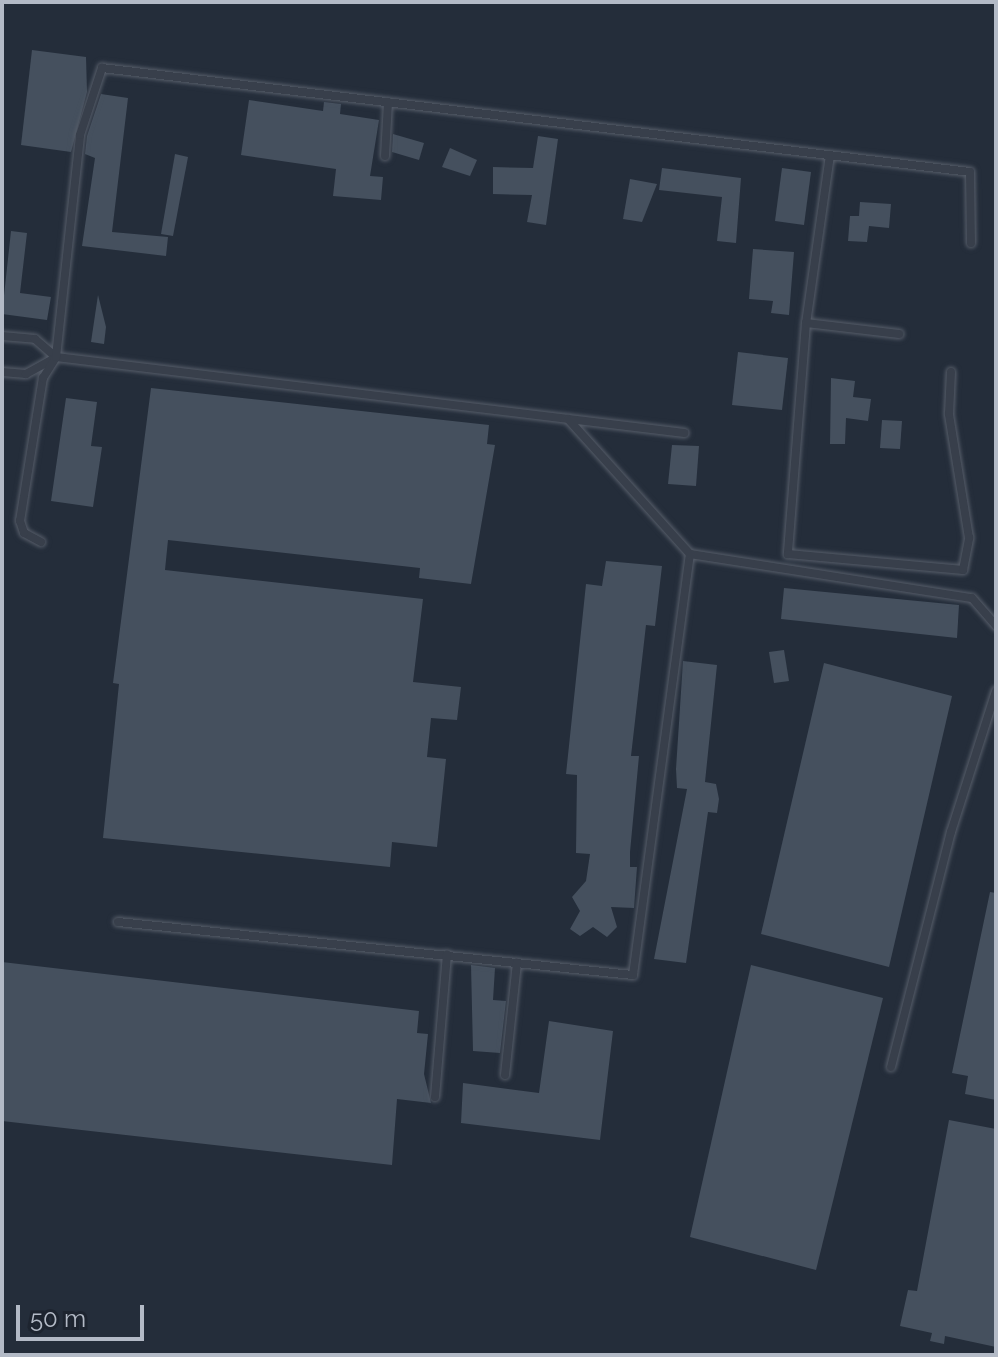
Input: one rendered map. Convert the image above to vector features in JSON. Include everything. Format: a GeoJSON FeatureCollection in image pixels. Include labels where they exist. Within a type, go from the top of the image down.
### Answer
{"type":"FeatureCollection","features":[{"type":"Feature","properties":{"kind":"lane"},"geometry":{"type":"LineString","coordinates":[[41,542],[20,521],[43,378],[56,357],[80,135],[95,74],[124,70],[970,172],[971,243]]}},
{"type":"Feature","properties":{"kind":"lane"},"geometry":{"type":"LineString","coordinates":[[385,156],[388,102]]}},
{"type":"Feature","properties":{"kind":"lane"},"geometry":{"type":"LineString","coordinates":[[830,155],[806,323],[788,554],[963,570],[969,538],[949,414],[951,372]]}},
{"type":"Feature","properties":{"kind":"lane"},"geometry":{"type":"LineString","coordinates":[[806,323],[899,334]]}},
{"type":"Feature","properties":{"kind":"lane"},"geometry":{"type":"LineString","coordinates":[[2,336],[35,339],[56,357],[684,433]]}},
{"type":"Feature","properties":{"kind":"lane"},"geometry":{"type":"LineString","coordinates":[[2,372],[26,374],[56,357]]}},
{"type":"Feature","properties":{"kind":"lane"},"geometry":{"type":"LineString","coordinates":[[568,419],[690,554],[972,598],[996,626]]}},
{"type":"Feature","properties":{"kind":"lane"},"geometry":{"type":"LineString","coordinates":[[118,922],[633,975],[690,554]]}},
{"type":"Feature","properties":{"kind":"lane"},"geometry":{"type":"LineString","coordinates":[[891,1067],[951,832],[996,691]]}},
{"type":"Feature","properties":{"kind":"lane"},"geometry":{"type":"LineString","coordinates":[[435,1097],[447,955]]}},
{"type":"Feature","properties":{"kind":"lane"},"geometry":{"type":"LineString","coordinates":[[505,1075],[517,963]]}},
{"type":"Feature","properties":{"kind":"building"},"geometry":{"type":"Polygon","coordinates":[[[32,50],[86,57],[87,92],[71,152],[21,145],[32,50]]]}},
{"type":"Feature","properties":{"kind":"building"},"geometry":{"type":"Polygon","coordinates":[[[101,94],[128,98],[112,232],[168,237],[166,256],[82,246],[95,158],[85,154],[87,136],[101,94]]]}},
{"type":"Feature","properties":{"kind":"building"},"geometry":{"type":"Polygon","coordinates":[[[249,100],[323,111],[324,102],[341,104],[340,114],[379,120],[370,176],[383,177],[381,200],[333,196],[336,169],[241,155],[249,100]]]}},
{"type":"Feature","properties":{"kind":"building"},"geometry":{"type":"Polygon","coordinates":[[[393,134],[424,143],[419,160],[392,152],[393,134]]]}},
{"type":"Feature","properties":{"kind":"building"},"geometry":{"type":"Polygon","coordinates":[[[538,136],[558,139],[546,225],[527,222],[532,195],[493,194],[493,167],[533,168],[538,136]]]}},
{"type":"Feature","properties":{"kind":"building"},"geometry":{"type":"Polygon","coordinates":[[[450,148],[477,160],[470,176],[442,167],[450,148]]]}},
{"type":"Feature","properties":{"kind":"building"},"geometry":{"type":"Polygon","coordinates":[[[175,154],[188,157],[173,236],[161,234],[175,154]]]}},
{"type":"Feature","properties":{"kind":"building"},"geometry":{"type":"Polygon","coordinates":[[[662,168],[741,178],[736,243],[717,241],[722,197],[659,190],[662,168]]]}},
{"type":"Feature","properties":{"kind":"building"},"geometry":{"type":"Polygon","coordinates":[[[782,168],[811,172],[804,225],[775,221],[782,168]]]}},
{"type":"Feature","properties":{"kind":"building"},"geometry":{"type":"Polygon","coordinates":[[[630,179],[657,184],[642,222],[623,219],[630,179]]]}},
{"type":"Feature","properties":{"kind":"building"},"geometry":{"type":"Polygon","coordinates":[[[860,202],[891,204],[889,228],[869,226],[867,242],[848,241],[850,216],[859,216],[860,202]]]}},
{"type":"Feature","properties":{"kind":"building"},"geometry":{"type":"Polygon","coordinates":[[[11,231],[27,233],[20,293],[51,297],[47,320],[2,314],[11,231]]]}},
{"type":"Feature","properties":{"kind":"building"},"geometry":{"type":"Polygon","coordinates":[[[753,249],[794,252],[789,315],[771,313],[773,301],[749,299],[753,249]]]}},
{"type":"Feature","properties":{"kind":"building"},"geometry":{"type":"Polygon","coordinates":[[[98,295],[106,327],[104,344],[91,342],[98,295]]]}},
{"type":"Feature","properties":{"kind":"building"},"geometry":{"type":"Polygon","coordinates":[[[738,352],[788,358],[782,410],[732,405],[738,352]]]}},
{"type":"Feature","properties":{"kind":"building"},"geometry":{"type":"Polygon","coordinates":[[[831,378],[855,381],[853,397],[871,399],[868,421],[846,418],[845,444],[830,444],[831,378]]]}},
{"type":"Feature","properties":{"kind":"building"},"geometry":{"type":"Polygon","coordinates":[[[151,388],[489,425],[487,444],[495,445],[471,584],[419,578],[420,568],[168,540],[165,570],[423,599],[413,682],[461,687],[457,720],[431,718],[427,757],[446,759],[437,847],[392,842],[390,867],[103,838],[119,684],[113,683],[151,388]]]}},
{"type":"Feature","properties":{"kind":"building"},"geometry":{"type":"Polygon","coordinates":[[[66,398],[97,402],[91,446],[102,447],[93,507],[51,501],[66,398]]]}},
{"type":"Feature","properties":{"kind":"building"},"geometry":{"type":"Polygon","coordinates":[[[882,420],[902,421],[900,449],[880,448],[882,420]]]}},
{"type":"Feature","properties":{"kind":"building"},"geometry":{"type":"Polygon","coordinates":[[[672,445],[699,446],[696,486],[668,484],[672,445]]]}},
{"type":"Feature","properties":{"kind":"building"},"geometry":{"type":"Polygon","coordinates":[[[606,561],[662,566],[655,626],[646,625],[631,756],[639,756],[630,852],[630,867],[637,867],[634,908],[611,907],[617,927],[607,937],[593,927],[580,936],[570,929],[580,911],[572,897],[586,881],[590,854],[576,853],[577,775],[566,774],[586,584],[602,586],[606,561]]]}},
{"type":"Feature","properties":{"kind":"building"},"geometry":{"type":"Polygon","coordinates":[[[784,588],[959,605],[957,638],[781,619],[784,588]]]}},
{"type":"Feature","properties":{"kind":"building"},"geometry":{"type":"Polygon","coordinates":[[[784,650],[789,681],[774,683],[769,652],[784,650]]]}},
{"type":"Feature","properties":{"kind":"building"},"geometry":{"type":"Polygon","coordinates":[[[683,661],[717,665],[705,782],[716,784],[719,799],[717,813],[708,812],[686,963],[654,959],[687,789],[677,788],[676,769],[683,661]]]}},
{"type":"Feature","properties":{"kind":"building"},"geometry":{"type":"Polygon","coordinates":[[[824,663],[952,696],[889,967],[761,934],[824,663]]]}},
{"type":"Feature","properties":{"kind":"building"},"geometry":{"type":"Polygon","coordinates":[[[990,892],[996,893],[996,1100],[965,1094],[968,1076],[952,1073],[990,892]]]}},
{"type":"Feature","properties":{"kind":"building"},"geometry":{"type":"Polygon","coordinates":[[[2,962],[419,1011],[417,1033],[428,1034],[424,1074],[431,1103],[397,1099],[392,1165],[2,1121],[2,962]]]}},
{"type":"Feature","properties":{"kind":"building"},"geometry":{"type":"Polygon","coordinates":[[[471,965],[495,968],[493,1000],[506,1001],[500,1053],[473,1051],[471,965]]]}},
{"type":"Feature","properties":{"kind":"building"},"geometry":{"type":"Polygon","coordinates":[[[751,965],[883,998],[816,1270],[690,1237],[751,965]]]}},
{"type":"Feature","properties":{"kind":"building"},"geometry":{"type":"Polygon","coordinates":[[[549,1021],[613,1031],[600,1140],[461,1123],[463,1083],[539,1093],[549,1021]]]}},
{"type":"Feature","properties":{"kind":"building"},"geometry":{"type":"Polygon","coordinates":[[[949,1120],[996,1129],[996,1347],[945,1336],[944,1344],[930,1341],[932,1333],[900,1326],[908,1290],[917,1291],[949,1120]]]}}]}
